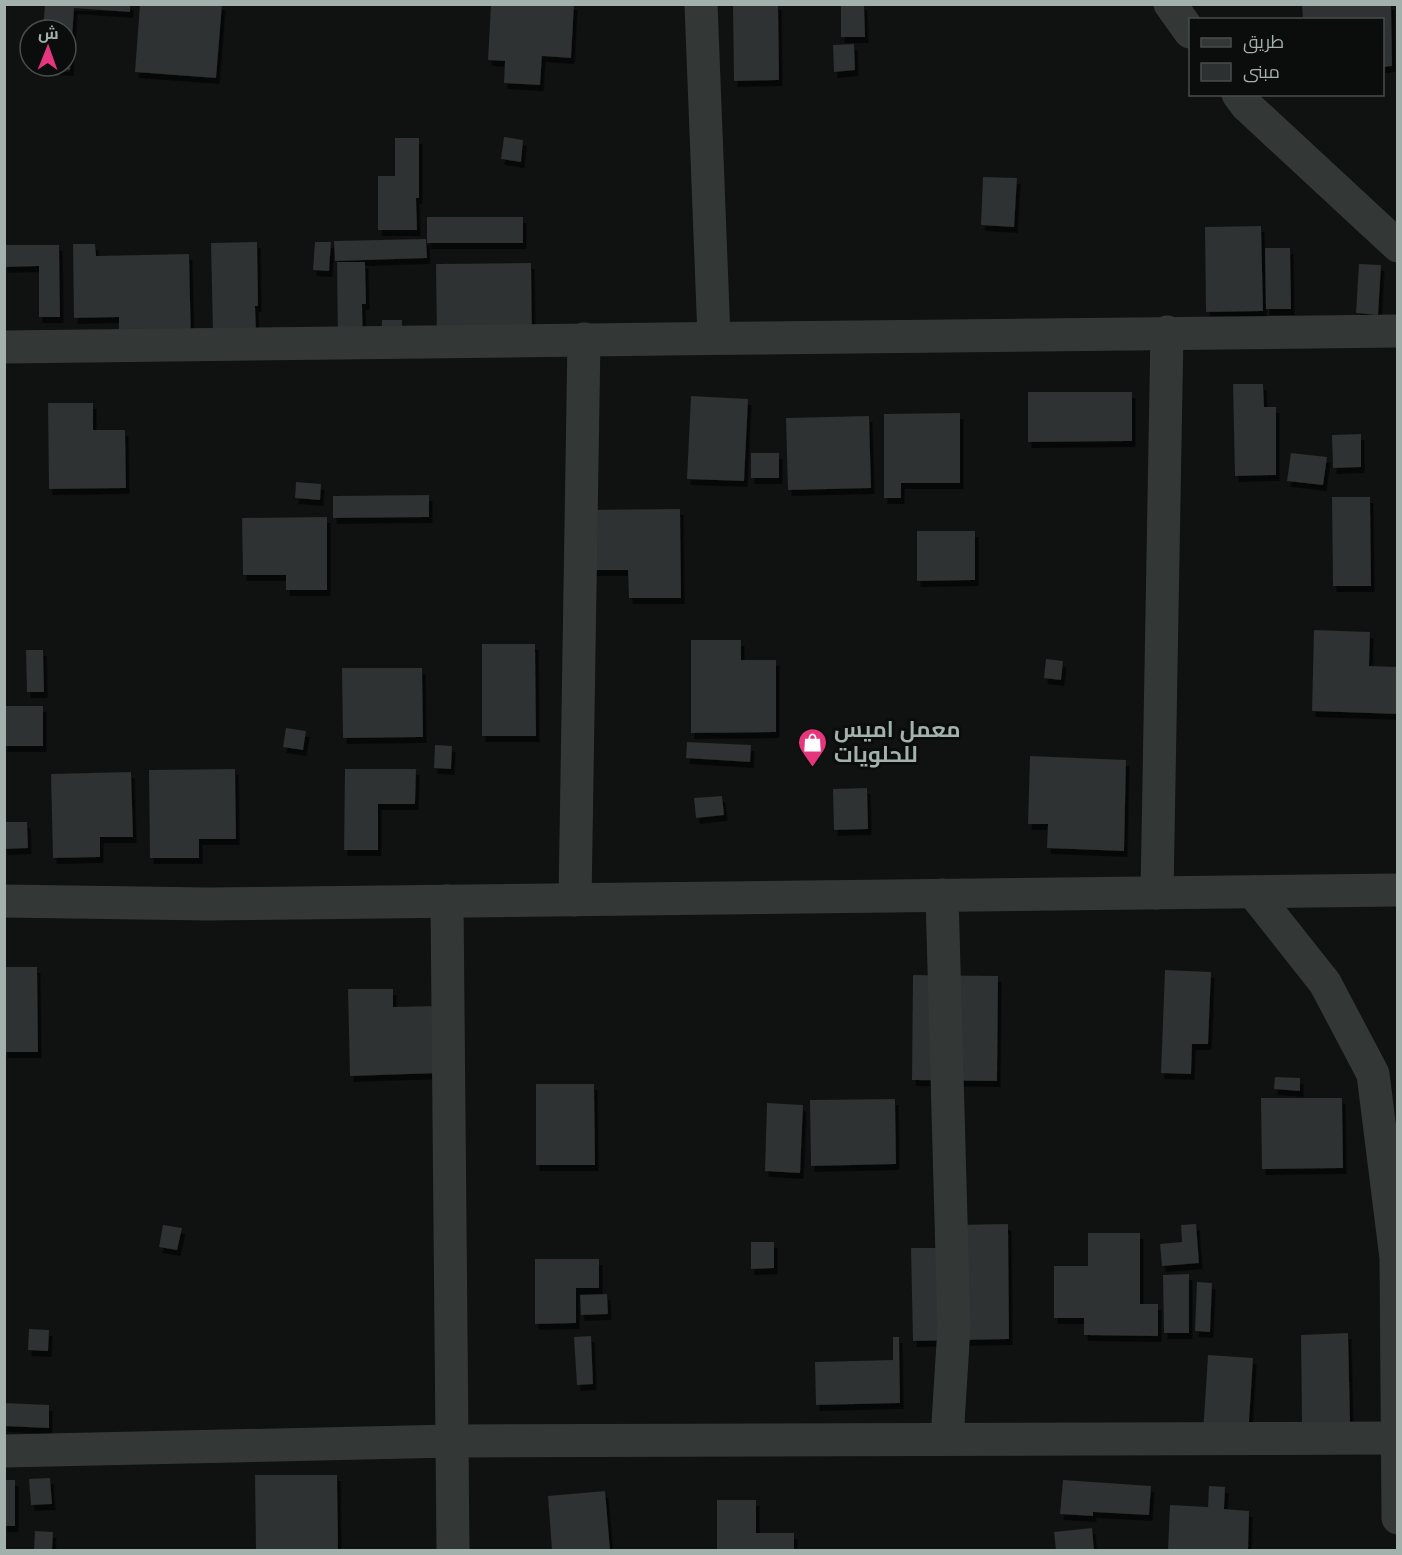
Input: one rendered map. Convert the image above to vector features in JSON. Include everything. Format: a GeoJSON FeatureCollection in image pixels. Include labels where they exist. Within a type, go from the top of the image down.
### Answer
{"type":"FeatureCollection","features":[{"type":"Feature","properties":{"kind":"street"},"geometry":{"type":"LineString","coordinates":[[700,4],[714,338]]}},
{"type":"Feature","properties":{"kind":"street"},"geometry":{"type":"LineString","coordinates":[[1170,4],[1189,29]]}},
{"type":"Feature","properties":{"kind":"street"},"geometry":{"type":"LineString","coordinates":[[1240,96],[1247,106],[1398,246]]}},
{"type":"Feature","properties":{"kind":"street"},"geometry":{"type":"LineString","coordinates":[[4,347],[1398,331]]}},
{"type":"Feature","properties":{"kind":"street"},"geometry":{"type":"LineString","coordinates":[[1157,893],[1167,332]]}},
{"type":"Feature","properties":{"kind":"street"},"geometry":{"type":"LineString","coordinates":[[575,900],[584,339]]}},
{"type":"Feature","properties":{"kind":"street"},"geometry":{"type":"LineString","coordinates":[[4,901],[208,904],[1398,890]]}},
{"type":"Feature","properties":{"kind":"street"},"geometry":{"type":"LineString","coordinates":[[1253,892],[1326,983],[1373,1074],[1396,1258],[1398,1518]]}},
{"type":"Feature","properties":{"kind":"street"},"geometry":{"type":"LineString","coordinates":[[942,895],[954,1327],[947,1439]]}},
{"type":"Feature","properties":{"kind":"street"},"geometry":{"type":"LineString","coordinates":[[447,901],[453,1551]]}},
{"type":"Feature","properties":{"kind":"street"},"geometry":{"type":"LineString","coordinates":[[4,1451],[452,1441],[1396,1438]]}},
{"type":"Feature","properties":{"kind":"building"},"geometry":{"type":"Polygon","coordinates":[[[45,4],[130,4],[130,12],[74,8],[73,18],[44,18],[45,4]]]}},
{"type":"Feature","properties":{"kind":"building"},"geometry":{"type":"Polygon","coordinates":[[[140,4],[222,4],[216,78],[135,72],[140,4]]]}},
{"type":"Feature","properties":{"kind":"building"},"geometry":{"type":"Polygon","coordinates":[[[491,4],[574,4],[571,58],[542,56],[540,85],[504,83],[505,61],[488,60],[491,4]]]}},
{"type":"Feature","properties":{"kind":"building"},"geometry":{"type":"Polygon","coordinates":[[[733,4],[778,4],[779,80],[734,81],[733,4]]]}},
{"type":"Feature","properties":{"kind":"building"},"geometry":{"type":"Polygon","coordinates":[[[841,4],[864,4],[865,37],[841,37],[841,4]]]}},
{"type":"Feature","properties":{"kind":"building"},"geometry":{"type":"Polygon","coordinates":[[[1302,4],[1391,4],[1392,66],[1384,67],[1384,18],[1303,18],[1302,4]]]}},
{"type":"Feature","properties":{"kind":"building"},"geometry":{"type":"Polygon","coordinates":[[[854,44],[855,70],[834,72],[833,45],[854,44]]]}},
{"type":"Feature","properties":{"kind":"building"},"geometry":{"type":"Polygon","coordinates":[[[504,137],[523,140],[521,162],[501,159],[504,137]]]}},
{"type":"Feature","properties":{"kind":"building"},"geometry":{"type":"Polygon","coordinates":[[[395,138],[419,138],[417,230],[378,230],[378,176],[395,176],[395,138]]]}},
{"type":"Feature","properties":{"kind":"building"},"geometry":{"type":"Polygon","coordinates":[[[983,177],[1017,178],[1014,227],[981,225],[983,177]]]}},
{"type":"Feature","properties":{"kind":"building"},"geometry":{"type":"Polygon","coordinates":[[[427,217],[523,217],[523,243],[427,243],[427,217]]]}},
{"type":"Feature","properties":{"kind":"building"},"geometry":{"type":"Polygon","coordinates":[[[1261,226],[1263,311],[1206,312],[1205,227],[1261,226]]]}},
{"type":"Feature","properties":{"kind":"building"},"geometry":{"type":"Polygon","coordinates":[[[426,239],[427,258],[335,261],[334,241],[426,239]]]}},
{"type":"Feature","properties":{"kind":"building"},"geometry":{"type":"Polygon","coordinates":[[[257,242],[256,332],[213,333],[211,243],[257,242]]]}},
{"type":"Feature","properties":{"kind":"building"},"geometry":{"type":"Polygon","coordinates":[[[315,242],[331,242],[329,271],[313,270],[315,242]]]}},
{"type":"Feature","properties":{"kind":"building"},"geometry":{"type":"Polygon","coordinates":[[[73,244],[95,244],[96,256],[189,254],[191,343],[119,344],[119,317],[74,318],[73,244]]]}},
{"type":"Feature","properties":{"kind":"building"},"geometry":{"type":"Polygon","coordinates":[[[4,245],[59,245],[60,317],[39,317],[39,266],[4,267],[4,245]]]}},
{"type":"Feature","properties":{"kind":"building"},"geometry":{"type":"Polygon","coordinates":[[[1265,248],[1290,248],[1291,309],[1266,309],[1265,248]]]}},
{"type":"Feature","properties":{"kind":"building"},"geometry":{"type":"Polygon","coordinates":[[[337,262],[365,262],[366,304],[362,304],[363,346],[338,346],[337,262]]]}},
{"type":"Feature","properties":{"kind":"building"},"geometry":{"type":"Polygon","coordinates":[[[531,263],[532,343],[437,344],[436,264],[531,263]]]}},
{"type":"Feature","properties":{"kind":"building"},"geometry":{"type":"Polygon","coordinates":[[[1359,264],[1381,265],[1378,315],[1356,313],[1359,264]]]}},
{"type":"Feature","properties":{"kind":"building"},"geometry":{"type":"Polygon","coordinates":[[[382,320],[402,320],[401,349],[381,349],[382,320]]]}},
{"type":"Feature","properties":{"kind":"building"},"geometry":{"type":"Polygon","coordinates":[[[1233,384],[1263,384],[1264,407],[1276,407],[1276,475],[1235,476],[1233,384]]]}},
{"type":"Feature","properties":{"kind":"building"},"geometry":{"type":"Polygon","coordinates":[[[1028,392],[1132,392],[1132,441],[1028,442],[1028,392]]]}},
{"type":"Feature","properties":{"kind":"building"},"geometry":{"type":"Polygon","coordinates":[[[691,396],[748,399],[744,481],[687,479],[691,396]]]}},
{"type":"Feature","properties":{"kind":"building"},"geometry":{"type":"Polygon","coordinates":[[[48,403],[93,403],[93,430],[125,430],[126,488],[49,489],[48,403]]]}},
{"type":"Feature","properties":{"kind":"building"},"geometry":{"type":"Polygon","coordinates":[[[960,413],[960,483],[901,483],[901,498],[884,498],[884,414],[960,413]]]}},
{"type":"Feature","properties":{"kind":"building"},"geometry":{"type":"Polygon","coordinates":[[[869,416],[871,488],[788,490],[786,418],[869,416]]]}},
{"type":"Feature","properties":{"kind":"building"},"geometry":{"type":"Polygon","coordinates":[[[1361,434],[1361,467],[1333,468],[1332,435],[1361,434]]]}},
{"type":"Feature","properties":{"kind":"building"},"geometry":{"type":"Polygon","coordinates":[[[751,453],[779,453],[779,478],[751,478],[751,453]]]}},
{"type":"Feature","properties":{"kind":"building"},"geometry":{"type":"Polygon","coordinates":[[[1291,453],[1327,457],[1323,485],[1287,481],[1291,453]]]}},
{"type":"Feature","properties":{"kind":"building"},"geometry":{"type":"Polygon","coordinates":[[[296,482],[321,484],[320,500],[295,498],[296,482]]]}},
{"type":"Feature","properties":{"kind":"building"},"geometry":{"type":"Polygon","coordinates":[[[429,495],[429,517],[333,518],[333,496],[429,495]]]}},
{"type":"Feature","properties":{"kind":"building"},"geometry":{"type":"Polygon","coordinates":[[[1332,497],[1370,497],[1371,586],[1333,586],[1332,497]]]}},
{"type":"Feature","properties":{"kind":"building"},"geometry":{"type":"Polygon","coordinates":[[[680,509],[681,598],[629,598],[628,570],[581,570],[580,510],[680,509]]]}},
{"type":"Feature","properties":{"kind":"building"},"geometry":{"type":"Polygon","coordinates":[[[327,517],[327,590],[286,590],[286,575],[243,575],[242,518],[327,517]]]}},
{"type":"Feature","properties":{"kind":"building"},"geometry":{"type":"Polygon","coordinates":[[[917,531],[975,531],[975,580],[917,581],[917,531]]]}},
{"type":"Feature","properties":{"kind":"building"},"geometry":{"type":"Polygon","coordinates":[[[1314,630],[1370,632],[1369,666],[1398,667],[1398,714],[1312,711],[1314,630]]]}},
{"type":"Feature","properties":{"kind":"building"},"geometry":{"type":"Polygon","coordinates":[[[691,640],[741,640],[741,660],[776,660],[776,732],[691,733],[691,640]]]}},
{"type":"Feature","properties":{"kind":"building"},"geometry":{"type":"Polygon","coordinates":[[[482,644],[535,644],[536,736],[482,736],[482,644]]]}},
{"type":"Feature","properties":{"kind":"building"},"geometry":{"type":"Polygon","coordinates":[[[26,650],[43,650],[44,692],[27,692],[26,650]]]}},
{"type":"Feature","properties":{"kind":"building"},"geometry":{"type":"Polygon","coordinates":[[[1046,659],[1063,661],[1061,680],[1044,678],[1046,659]]]}},
{"type":"Feature","properties":{"kind":"building"},"geometry":{"type":"Polygon","coordinates":[[[342,668],[422,668],[423,737],[343,738],[342,668]]]}},
{"type":"Feature","properties":{"kind":"building"},"geometry":{"type":"Polygon","coordinates":[[[4,706],[43,706],[43,746],[4,746],[4,706]]]}},
{"type":"Feature","properties":{"kind":"building"},"geometry":{"type":"Polygon","coordinates":[[[286,728],[306,731],[303,750],[283,747],[286,728]]]}},
{"type":"Feature","properties":{"kind":"building"},"geometry":{"type":"Polygon","coordinates":[[[687,742],[751,745],[750,762],[686,758],[687,742]]]}},
{"type":"Feature","properties":{"kind":"building"},"geometry":{"type":"Polygon","coordinates":[[[435,745],[452,746],[451,769],[434,768],[435,745]]]}},
{"type":"Feature","properties":{"kind":"building"},"geometry":{"type":"Polygon","coordinates":[[[1030,756],[1126,760],[1124,851],[1047,848],[1048,824],[1028,824],[1030,756]]]}},
{"type":"Feature","properties":{"kind":"building"},"geometry":{"type":"Polygon","coordinates":[[[235,769],[236,839],[199,839],[199,858],[150,858],[149,770],[235,769]]]}},
{"type":"Feature","properties":{"kind":"building"},"geometry":{"type":"Polygon","coordinates":[[[345,769],[416,769],[415,804],[378,804],[378,850],[344,850],[345,769]]]}},
{"type":"Feature","properties":{"kind":"building"},"geometry":{"type":"Polygon","coordinates":[[[131,772],[133,837],[100,837],[100,857],[53,858],[51,774],[131,772]]]}},
{"type":"Feature","properties":{"kind":"building"},"geometry":{"type":"Polygon","coordinates":[[[867,788],[868,829],[834,830],[833,789],[867,788]]]}},
{"type":"Feature","properties":{"kind":"building"},"geometry":{"type":"Polygon","coordinates":[[[722,796],[724,815],[696,818],[694,798],[722,796]]]}},
{"type":"Feature","properties":{"kind":"building"},"geometry":{"type":"Polygon","coordinates":[[[4,822],[27,822],[28,848],[4,849],[4,822]]]}},
{"type":"Feature","properties":{"kind":"building"},"geometry":{"type":"Polygon","coordinates":[[[4,967],[37,967],[38,1052],[4,1052],[4,967]]]}},
{"type":"Feature","properties":{"kind":"building"},"geometry":{"type":"Polygon","coordinates":[[[1165,970],[1211,972],[1208,1044],[1192,1044],[1191,1074],[1161,1073],[1165,970]]]}},
{"type":"Feature","properties":{"kind":"building"},"geometry":{"type":"Polygon","coordinates":[[[913,975],[998,976],[997,1081],[912,1080],[913,975]]]}},
{"type":"Feature","properties":{"kind":"building"},"geometry":{"type":"Polygon","coordinates":[[[348,989],[393,989],[393,1007],[438,1006],[439,1073],[350,1076],[348,989]]]}},
{"type":"Feature","properties":{"kind":"building"},"geometry":{"type":"Polygon","coordinates":[[[1275,1077],[1300,1078],[1300,1091],[1274,1089],[1275,1077]]]}},
{"type":"Feature","properties":{"kind":"building"},"geometry":{"type":"Polygon","coordinates":[[[536,1084],[594,1084],[595,1165],[536,1165],[536,1084]]]}},
{"type":"Feature","properties":{"kind":"building"},"geometry":{"type":"Polygon","coordinates":[[[1261,1098],[1342,1098],[1343,1168],[1262,1169],[1261,1098]]]}},
{"type":"Feature","properties":{"kind":"building"},"geometry":{"type":"Polygon","coordinates":[[[895,1099],[896,1164],[811,1166],[810,1100],[895,1099]]]}},
{"type":"Feature","properties":{"kind":"building"},"geometry":{"type":"Polygon","coordinates":[[[767,1103],[803,1105],[800,1173],[765,1171],[767,1103]]]}},
{"type":"Feature","properties":{"kind":"building"},"geometry":{"type":"Polygon","coordinates":[[[1008,1224],[1009,1339],[913,1341],[911,1248],[953,1248],[953,1225],[1008,1224]]]}},
{"type":"Feature","properties":{"kind":"building"},"geometry":{"type":"Polygon","coordinates":[[[1196,1224],[1199,1263],[1162,1266],[1160,1244],[1182,1242],[1181,1225],[1196,1224]]]}},
{"type":"Feature","properties":{"kind":"building"},"geometry":{"type":"Polygon","coordinates":[[[163,1225],[182,1228],[177,1250],[159,1247],[163,1225]]]}},
{"type":"Feature","properties":{"kind":"building"},"geometry":{"type":"Polygon","coordinates":[[[1088,1233],[1140,1233],[1140,1304],[1158,1304],[1158,1336],[1084,1335],[1084,1318],[1054,1318],[1054,1266],[1088,1266],[1088,1233]]]}},
{"type":"Feature","properties":{"kind":"building"},"geometry":{"type":"Polygon","coordinates":[[[751,1242],[774,1242],[774,1268],[751,1269],[751,1242]]]}},
{"type":"Feature","properties":{"kind":"building"},"geometry":{"type":"Polygon","coordinates":[[[535,1259],[599,1259],[599,1288],[576,1288],[576,1323],[535,1324],[535,1259]]]}},
{"type":"Feature","properties":{"kind":"building"},"geometry":{"type":"Polygon","coordinates":[[[1189,1274],[1189,1333],[1164,1333],[1163,1275],[1189,1274]]]}},
{"type":"Feature","properties":{"kind":"building"},"geometry":{"type":"Polygon","coordinates":[[[1197,1282],[1212,1283],[1210,1332],[1195,1331],[1197,1282]]]}},
{"type":"Feature","properties":{"kind":"building"},"geometry":{"type":"Polygon","coordinates":[[[607,1294],[608,1314],[581,1315],[580,1295],[607,1294]]]}},
{"type":"Feature","properties":{"kind":"building"},"geometry":{"type":"Polygon","coordinates":[[[29,1329],[49,1330],[48,1351],[28,1350],[29,1329]]]}},
{"type":"Feature","properties":{"kind":"building"},"geometry":{"type":"Polygon","coordinates":[[[1348,1333],[1350,1423],[1302,1424],[1301,1335],[1348,1333]]]}},
{"type":"Feature","properties":{"kind":"building"},"geometry":{"type":"Polygon","coordinates":[[[591,1336],[593,1384],[577,1385],[574,1337],[591,1336]]]}},
{"type":"Feature","properties":{"kind":"building"},"geometry":{"type":"Polygon","coordinates":[[[893,1337],[899,1337],[900,1403],[816,1405],[815,1362],[893,1360],[893,1337]]]}},
{"type":"Feature","properties":{"kind":"building"},"geometry":{"type":"Polygon","coordinates":[[[1208,1355],[1253,1358],[1248,1437],[1203,1434],[1208,1355]]]}},
{"type":"Feature","properties":{"kind":"building"},"geometry":{"type":"Polygon","coordinates":[[[4,1403],[49,1405],[49,1428],[4,1426],[4,1403]]]}},
{"type":"Feature","properties":{"kind":"building"},"geometry":{"type":"Polygon","coordinates":[[[255,1475],[337,1475],[338,1550],[256,1550],[255,1475]]]}},
{"type":"Feature","properties":{"kind":"building"},"geometry":{"type":"Polygon","coordinates":[[[50,1478],[52,1504],[31,1505],[29,1479],[50,1478]]]}},
{"type":"Feature","properties":{"kind":"building"},"geometry":{"type":"Polygon","coordinates":[[[4,1480],[15,1480],[15,1526],[4,1526],[4,1480]]]}},
{"type":"Feature","properties":{"kind":"building"},"geometry":{"type":"Polygon","coordinates":[[[1063,1480],[1151,1486],[1149,1515],[1093,1512],[1093,1516],[1060,1514],[1063,1480]]]}},
{"type":"Feature","properties":{"kind":"building"},"geometry":{"type":"Polygon","coordinates":[[[1209,1486],[1225,1487],[1224,1509],[1249,1511],[1248,1550],[1168,1550],[1170,1505],[1208,1507],[1209,1486]]]}},
{"type":"Feature","properties":{"kind":"building"},"geometry":{"type":"Polygon","coordinates":[[[605,1491],[610,1550],[552,1550],[548,1496],[605,1491]]]}},
{"type":"Feature","properties":{"kind":"building"},"geometry":{"type":"Polygon","coordinates":[[[717,1500],[756,1500],[756,1533],[794,1533],[794,1550],[717,1550],[717,1500]]]}},
{"type":"Feature","properties":{"kind":"building"},"geometry":{"type":"Polygon","coordinates":[[[1092,1528],[1094,1550],[1056,1550],[1054,1532],[1092,1528]]]}},
{"type":"Feature","properties":{"kind":"building"},"geometry":{"type":"Polygon","coordinates":[[[35,1531],[53,1532],[52,1550],[34,1550],[35,1531]]]}},
{"type":"Feature","properties":{"kind":"place","name":"معمل اميس للحلويات"},"geometry":{"type":"Point","coordinates":[813,768]}}]}
